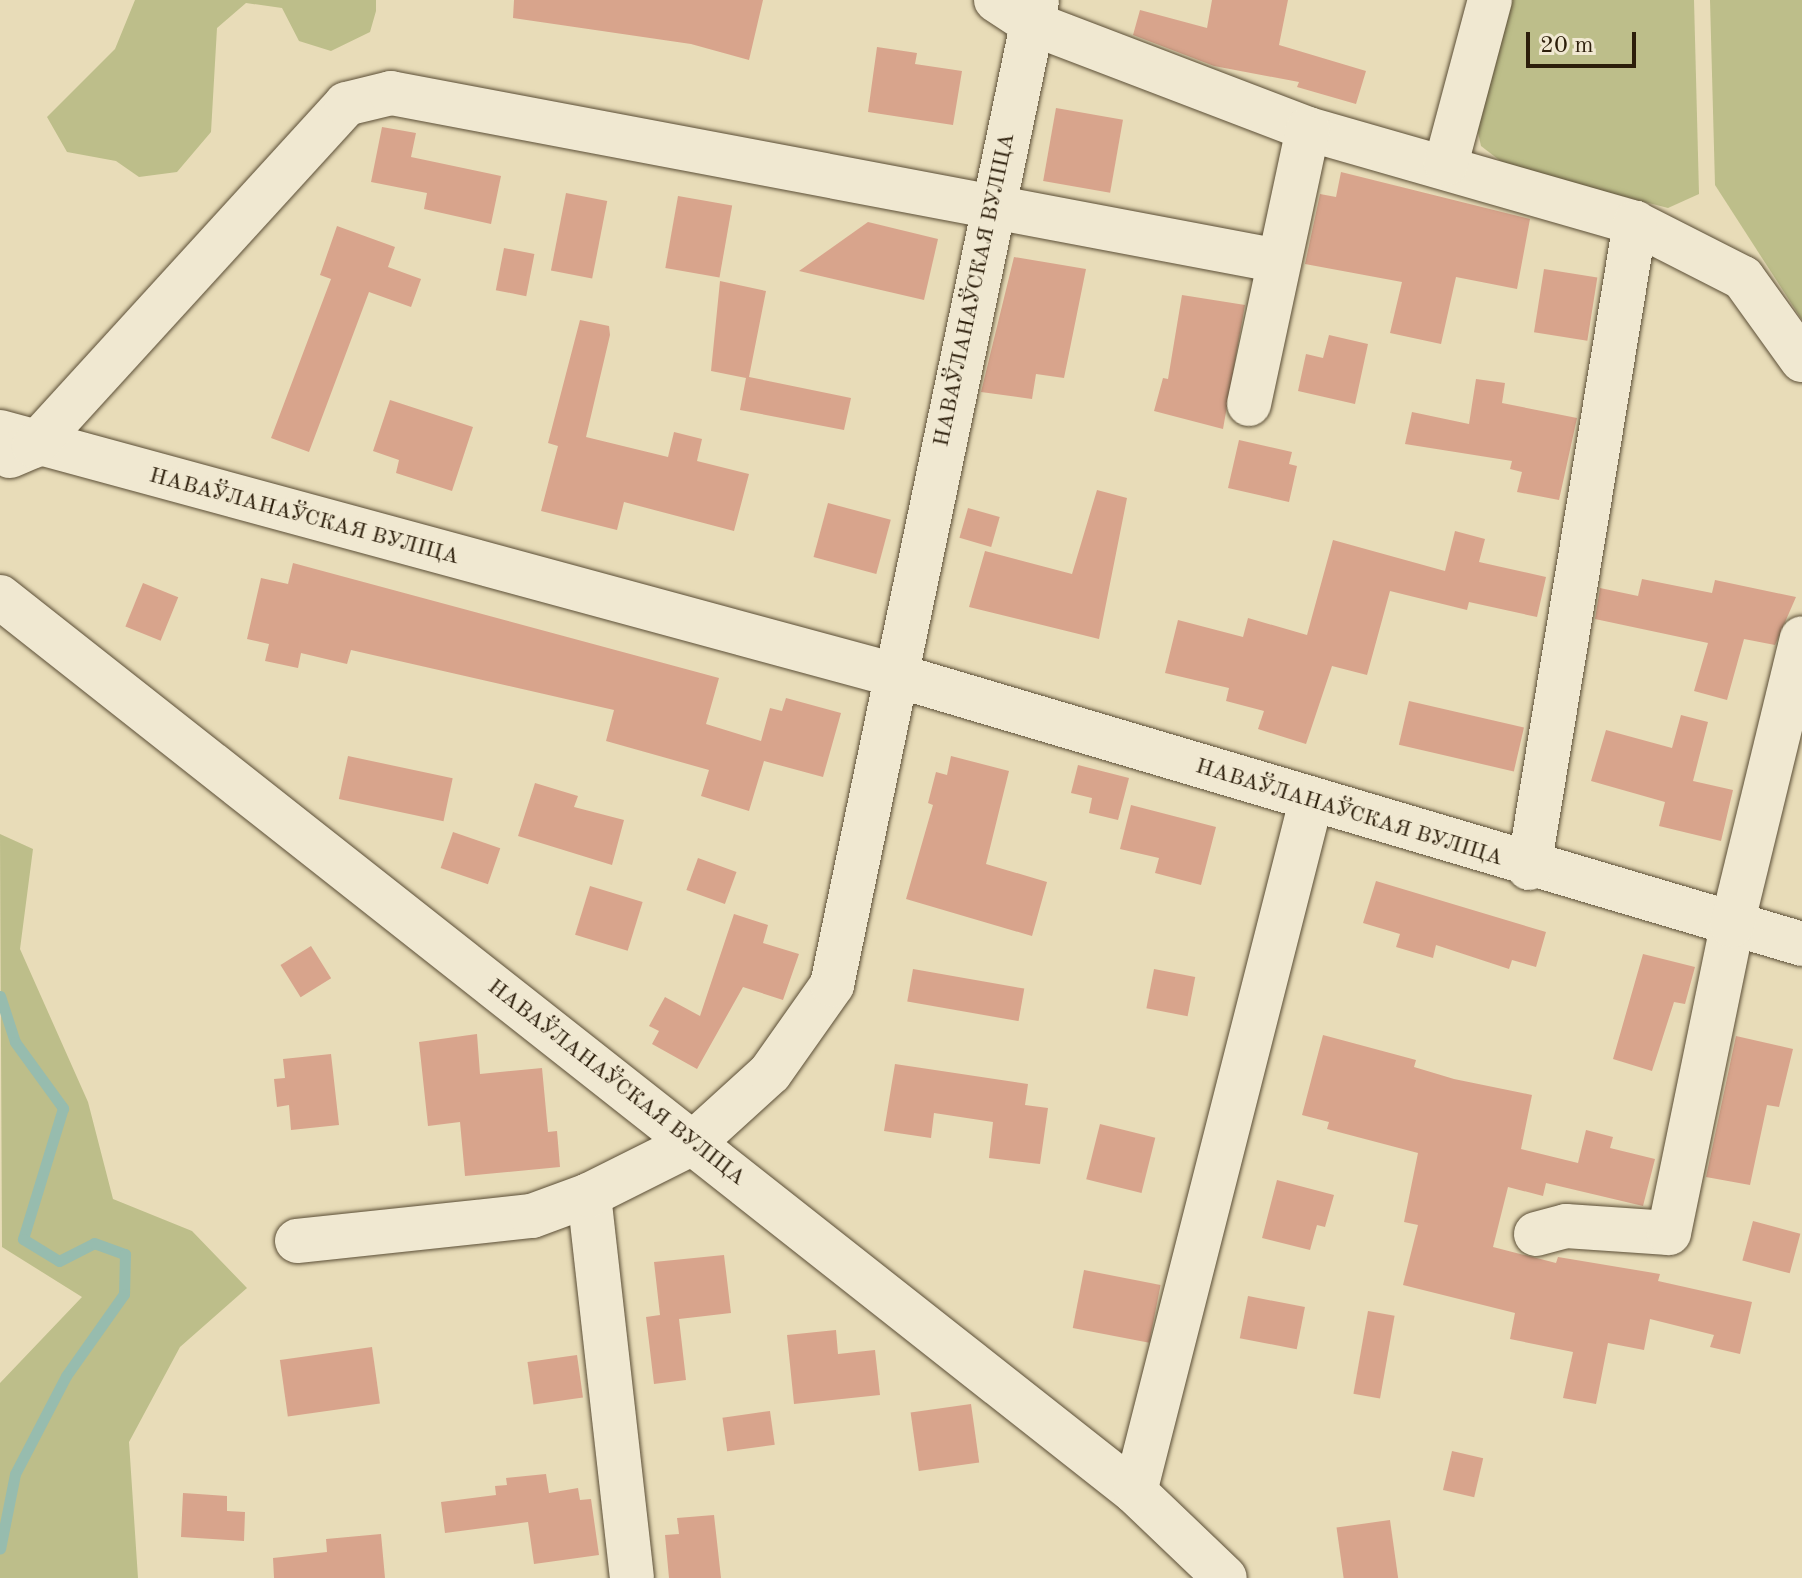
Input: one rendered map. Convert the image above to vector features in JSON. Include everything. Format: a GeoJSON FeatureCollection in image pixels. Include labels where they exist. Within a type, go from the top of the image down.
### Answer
{"type":"FeatureCollection","features":[{"type":"Feature","properties":{"kind":"street"},"geometry":{"type":"LineString","coordinates":[[1446,164],[1490,0]]}},
{"type":"Feature","properties":{"kind":"street"},"geometry":{"type":"LineString","coordinates":[[1021,8],[1308,129],[1446,164],[1635,223],[1743,278],[1802,360]]}},
{"type":"Feature","properties":{"kind":"street","name":"НАВАЎЛАНАЎСКАЯ ВУЛІЦА"},"geometry":{"type":"LineString","coordinates":[[898,676],[991,204],[1021,8]]}},
{"type":"Feature","properties":{"kind":"street"},"geometry":{"type":"LineString","coordinates":[[11,446],[346,104],[391,93],[991,204],[1279,261]]}},
{"type":"Feature","properties":{"kind":"street"},"geometry":{"type":"LineString","coordinates":[[1249,404],[1308,129]]}},
{"type":"Feature","properties":{"kind":"street"},"geometry":{"type":"LineString","coordinates":[[1529,868],[1635,223]]}},
{"type":"Feature","properties":{"kind":"street","name":"НАВАЎЛАНАЎСКАЯ ВУЛІЦА"},"geometry":{"type":"LineString","coordinates":[[11,446],[898,676],[1529,868],[1802,944]]}},
{"type":"Feature","properties":{"kind":"street","name":"НАВАЎЛАНАЎСКАЯ ВУЛІЦА"},"geometry":{"type":"LineString","coordinates":[[0,597],[1135,1492],[1225,1578]]}},
{"type":"Feature","properties":{"kind":"street"},"geometry":{"type":"LineString","coordinates":[[1536,1234],[1566,1226],[1669,1233],[1732,925],[1802,638]]}},
{"type":"Feature","properties":{"kind":"street"},"geometry":{"type":"LineString","coordinates":[[297,1241],[532,1216],[589,1195],[693,1143],[770,1073],[832,985],[898,676]]}},
{"type":"Feature","properties":{"kind":"street"},"geometry":{"type":"LineString","coordinates":[[1135,1492],[1311,801]]}},
{"type":"Feature","properties":{"kind":"street"},"geometry":{"type":"LineString","coordinates":[[589,1195],[632,1578]]}},
{"type":"Feature","properties":{"kind":"green space"},"geometry":{"type":"Polygon","coordinates":[[[135,0],[376,0],[376,11],[370,32],[331,51],[299,41],[282,8],[246,3],[217,28],[211,132],[177,172],[139,177],[116,161],[67,152],[47,117],[115,49],[135,0]]]}},
{"type":"Feature","properties":{"kind":"green space"},"geometry":{"type":"Polygon","coordinates":[[[1505,0],[1694,0],[1699,194],[1668,208],[1507,166],[1481,146],[1473,110],[1505,0]]]}},
{"type":"Feature","properties":{"kind":"green space"},"geometry":{"type":"Polygon","coordinates":[[[1710,0],[1802,0],[1802,320],[1715,185],[1710,0]]]}},
{"type":"Feature","properties":{"kind":"green space"},"geometry":{"type":"Polygon","coordinates":[[[0,834],[33,849],[20,949],[88,1102],[113,1199],[192,1231],[247,1288],[180,1347],[129,1442],[138,1578],[0,1578],[0,1383],[82,1297],[2,1247],[0,834]]]}},
{"type":"Feature","properties":{"kind":"building"},"geometry":{"type":"Polygon","coordinates":[[[514,0],[763,0],[749,60],[691,44],[513,18],[514,0]]]}},
{"type":"Feature","properties":{"kind":"building"},"geometry":{"type":"Polygon","coordinates":[[[1212,0],[1288,0],[1279,45],[1366,71],[1356,104],[1297,87],[1299,82],[1214,66],[1133,35],[1140,10],[1207,28],[1212,0]]]}},
{"type":"Feature","properties":{"kind":"building"},"geometry":{"type":"Polygon","coordinates":[[[877,47],[917,53],[915,64],[962,71],[953,125],[868,112],[877,47]]]}},
{"type":"Feature","properties":{"kind":"building"},"geometry":{"type":"Polygon","coordinates":[[[1056,108],[1123,120],[1110,193],[1043,181],[1056,108]]]}},
{"type":"Feature","properties":{"kind":"building"},"geometry":{"type":"Polygon","coordinates":[[[382,127],[416,133],[411,157],[501,176],[491,224],[424,209],[427,193],[371,182],[382,127]]]}},
{"type":"Feature","properties":{"kind":"building"},"geometry":{"type":"Polygon","coordinates":[[[1341,172],[1530,219],[1517,289],[1456,277],[1441,344],[1390,333],[1402,282],[1305,264],[1320,194],[1336,197],[1341,172]]]}},
{"type":"Feature","properties":{"kind":"building"},"geometry":{"type":"Polygon","coordinates":[[[566,193],[607,201],[592,279],[551,271],[566,193]]]}},
{"type":"Feature","properties":{"kind":"building"},"geometry":{"type":"Polygon","coordinates":[[[678,196],[732,206],[719,277],[665,268],[678,196]]]}},
{"type":"Feature","properties":{"kind":"building"},"geometry":{"type":"Polygon","coordinates":[[[868,222],[938,239],[924,300],[799,271],[868,222]]]}},
{"type":"Feature","properties":{"kind":"building"},"geometry":{"type":"Polygon","coordinates":[[[337,226],[395,247],[388,267],[421,279],[411,307],[369,292],[309,452],[271,438],[331,279],[320,275],[337,226]]]}},
{"type":"Feature","properties":{"kind":"building"},"geometry":{"type":"Polygon","coordinates":[[[504,248],[534,254],[526,296],[496,290],[504,248]]]}},
{"type":"Feature","properties":{"kind":"building"},"geometry":{"type":"Polygon","coordinates":[[[1014,257],[1086,269],[1064,378],[1036,374],[1032,399],[981,392],[1014,257]]]}},
{"type":"Feature","properties":{"kind":"building"},"geometry":{"type":"Polygon","coordinates":[[[1544,269],[1597,277],[1587,341],[1534,332],[1544,269]]]}},
{"type":"Feature","properties":{"kind":"building"},"geometry":{"type":"Polygon","coordinates":[[[720,281],[766,291],[749,377],[851,398],[844,430],[740,410],[746,378],[711,371],[720,281]]]}},
{"type":"Feature","properties":{"kind":"building"},"geometry":{"type":"Polygon","coordinates":[[[1182,295],[1245,305],[1223,429],[1154,411],[1163,378],[1168,379],[1182,295]]]}},
{"type":"Feature","properties":{"kind":"building"},"geometry":{"type":"Polygon","coordinates":[[[580,320],[609,326],[610,335],[586,437],[668,457],[674,432],[702,439],[697,461],[749,474],[734,531],[624,502],[617,530],[541,511],[558,446],[548,443],[580,320]]]}},
{"type":"Feature","properties":{"kind":"building"},"geometry":{"type":"Polygon","coordinates":[[[1329,335],[1368,344],[1355,404],[1298,391],[1306,354],[1323,358],[1329,335]]]}},
{"type":"Feature","properties":{"kind":"building"},"geometry":{"type":"Polygon","coordinates":[[[1476,379],[1505,383],[1502,403],[1577,418],[1559,500],[1517,492],[1522,472],[1510,469],[1512,461],[1405,444],[1412,412],[1469,424],[1476,379]]]}},
{"type":"Feature","properties":{"kind":"building"},"geometry":{"type":"Polygon","coordinates":[[[390,400],[473,427],[452,491],[396,473],[399,460],[373,451],[390,400]]]}},
{"type":"Feature","properties":{"kind":"building"},"geometry":{"type":"Polygon","coordinates":[[[1239,440],[1292,452],[1289,464],[1297,466],[1289,502],[1228,488],[1239,440]]]}},
{"type":"Feature","properties":{"kind":"building"},"geometry":{"type":"Polygon","coordinates":[[[1097,490],[1127,498],[1099,639],[969,607],[985,551],[1072,574],[1097,490]]]}},
{"type":"Feature","properties":{"kind":"building"},"geometry":{"type":"Polygon","coordinates":[[[828,503],[891,520],[876,574],[814,557],[828,503]]]}},
{"type":"Feature","properties":{"kind":"building"},"geometry":{"type":"Polygon","coordinates":[[[968,508],[1000,517],[991,547],[959,538],[968,508]]]}},
{"type":"Feature","properties":{"kind":"building"},"geometry":{"type":"Polygon","coordinates":[[[1455,531],[1485,539],[1479,562],[1546,577],[1537,617],[1469,602],[1467,610],[1390,591],[1367,675],[1332,666],[1306,744],[1258,729],[1264,711],[1226,701],[1229,688],[1165,673],[1178,620],[1243,637],[1248,618],[1307,635],[1333,540],[1445,571],[1455,531]]]}},
{"type":"Feature","properties":{"kind":"building"},"geometry":{"type":"Polygon","coordinates":[[[293,563],[719,678],[706,724],[761,741],[770,708],[782,711],[786,698],[841,713],[823,777],[764,761],[749,811],[701,796],[709,770],[606,741],[614,710],[351,650],[347,664],[301,653],[298,668],[265,661],[269,644],[247,639],[261,578],[288,584],[293,563]]]}},
{"type":"Feature","properties":{"kind":"building"},"geometry":{"type":"Polygon","coordinates":[[[1642,579],[1712,593],[1715,580],[1796,597],[1775,645],[1744,639],[1727,700],[1694,691],[1708,643],[1595,619],[1600,588],[1638,596],[1642,579]]]}},
{"type":"Feature","properties":{"kind":"building"},"geometry":{"type":"Polygon","coordinates":[[[143,583],[178,597],[161,641],[125,627],[143,583]]]}},
{"type":"Feature","properties":{"kind":"building"},"geometry":{"type":"Polygon","coordinates":[[[1409,701],[1524,728],[1514,771],[1399,745],[1409,701]]]}},
{"type":"Feature","properties":{"kind":"building"},"geometry":{"type":"Polygon","coordinates":[[[1681,715],[1708,722],[1693,781],[1733,790],[1721,841],[1659,826],[1665,802],[1591,781],[1606,730],[1672,748],[1681,715]]]}},
{"type":"Feature","properties":{"kind":"building"},"geometry":{"type":"Polygon","coordinates":[[[348,756],[453,778],[444,821],[339,799],[348,756]]]}},
{"type":"Feature","properties":{"kind":"building"},"geometry":{"type":"Polygon","coordinates":[[[951,756],[1009,771],[986,864],[1047,882],[1032,936],[906,899],[933,805],[928,803],[936,772],[947,775],[951,756]]]}},
{"type":"Feature","properties":{"kind":"building"},"geometry":{"type":"Polygon","coordinates":[[[1078,765],[1129,778],[1118,820],[1089,813],[1092,798],[1071,793],[1078,765]]]}},
{"type":"Feature","properties":{"kind":"building"},"geometry":{"type":"Polygon","coordinates":[[[535,783],[578,796],[574,807],[624,820],[612,865],[518,836],[535,783]]]}},
{"type":"Feature","properties":{"kind":"building"},"geometry":{"type":"Polygon","coordinates":[[[1131,805],[1216,827],[1201,885],[1155,873],[1159,858],[1120,849],[1131,805]]]}},
{"type":"Feature","properties":{"kind":"building"},"geometry":{"type":"Polygon","coordinates":[[[453,832],[500,848],[488,884],[441,868],[453,832]]]}},
{"type":"Feature","properties":{"kind":"building"},"geometry":{"type":"Polygon","coordinates":[[[698,858],[737,872],[725,904],[686,890],[698,858]]]}},
{"type":"Feature","properties":{"kind":"building"},"geometry":{"type":"Polygon","coordinates":[[[1376,881],[1546,932],[1536,967],[1512,960],[1509,969],[1436,945],[1433,958],[1396,947],[1400,934],[1363,923],[1376,881]]]}},
{"type":"Feature","properties":{"kind":"building"},"geometry":{"type":"Polygon","coordinates":[[[590,886],[643,902],[628,951],[575,935],[590,886]]]}},
{"type":"Feature","properties":{"kind":"building"},"geometry":{"type":"Polygon","coordinates":[[[734,914],[768,925],[763,943],[799,954],[783,1000],[743,987],[697,1069],[652,1044],[659,1031],[649,1026],[665,997],[700,1016],[734,914]]]}},
{"type":"Feature","properties":{"kind":"building"},"geometry":{"type":"Polygon","coordinates":[[[311,946],[331,978],[301,997],[280,965],[311,946]]]}},
{"type":"Feature","properties":{"kind":"building"},"geometry":{"type":"Polygon","coordinates":[[[1643,954],[1695,967],[1685,1004],[1674,1002],[1652,1071],[1613,1059],[1643,954]]]}},
{"type":"Feature","properties":{"kind":"building"},"geometry":{"type":"Polygon","coordinates":[[[913,969],[1024,989],[1019,1021],[907,1001],[913,969]]]}},
{"type":"Feature","properties":{"kind":"building"},"geometry":{"type":"Polygon","coordinates":[[[1154,969],[1195,977],[1188,1016],[1146,1008],[1154,969]]]}},
{"type":"Feature","properties":{"kind":"building"},"geometry":{"type":"Polygon","coordinates":[[[477,1034],[480,1074],[542,1068],[548,1132],[557,1131],[560,1167],[465,1176],[460,1122],[428,1126],[419,1042],[477,1034]]]}},
{"type":"Feature","properties":{"kind":"building"},"geometry":{"type":"Polygon","coordinates":[[[1323,1035],[1416,1060],[1414,1067],[1454,1079],[1532,1095],[1521,1149],[1578,1163],[1586,1130],[1613,1137],[1610,1148],[1655,1159],[1643,1206],[1546,1183],[1543,1196],[1508,1187],[1493,1247],[1556,1263],[1558,1257],[1660,1274],[1658,1281],[1752,1302],[1740,1354],[1710,1347],[1714,1335],[1650,1319],[1644,1350],[1608,1343],[1596,1404],[1563,1398],[1573,1352],[1510,1339],[1515,1313],[1403,1285],[1418,1225],[1404,1222],[1418,1153],[1327,1129],[1329,1122],[1302,1115],[1323,1035]]]}},
{"type":"Feature","properties":{"kind":"building"},"geometry":{"type":"Polygon","coordinates":[[[1736,1036],[1793,1049],[1779,1107],[1767,1105],[1750,1185],[1706,1177],[1736,1036]]]}},
{"type":"Feature","properties":{"kind":"building"},"geometry":{"type":"Polygon","coordinates":[[[331,1054],[339,1125],[291,1130],[289,1105],[277,1107],[274,1079],[285,1078],[283,1059],[331,1054]]]}},
{"type":"Feature","properties":{"kind":"building"},"geometry":{"type":"Polygon","coordinates":[[[895,1064],[1028,1084],[1025,1105],[1048,1108],[1040,1164],[989,1158],[993,1122],[934,1113],[931,1138],[884,1131],[895,1064]]]}},
{"type":"Feature","properties":{"kind":"building"},"geometry":{"type":"Polygon","coordinates":[[[1100,1124],[1155,1138],[1142,1193],[1086,1179],[1100,1124]]]}},
{"type":"Feature","properties":{"kind":"building"},"geometry":{"type":"Polygon","coordinates":[[[1277,1180],[1334,1195],[1325,1227],[1317,1225],[1310,1250],[1262,1238],[1277,1180]]]}},
{"type":"Feature","properties":{"kind":"building"},"geometry":{"type":"Polygon","coordinates":[[[1753,1221],[1800,1234],[1790,1273],[1742,1261],[1753,1221]]]}},
{"type":"Feature","properties":{"kind":"building"},"geometry":{"type":"Polygon","coordinates":[[[724,1255],[731,1313],[679,1319],[686,1380],[654,1384],[646,1317],[660,1315],[654,1262],[724,1255]]]}},
{"type":"Feature","properties":{"kind":"building"},"geometry":{"type":"Polygon","coordinates":[[[1084,1270],[1161,1285],[1149,1343],[1073,1328],[1084,1270]]]}},
{"type":"Feature","properties":{"kind":"building"},"geometry":{"type":"Polygon","coordinates":[[[1248,1296],[1305,1307],[1297,1349],[1240,1338],[1248,1296]]]}},
{"type":"Feature","properties":{"kind":"building"},"geometry":{"type":"Polygon","coordinates":[[[1368,1311],[1395,1316],[1380,1398],[1353,1394],[1368,1311]]]}},
{"type":"Feature","properties":{"kind":"building"},"geometry":{"type":"Polygon","coordinates":[[[836,1330],[838,1354],[875,1350],[880,1395],[794,1404],[787,1335],[836,1330]]]}},
{"type":"Feature","properties":{"kind":"building"},"geometry":{"type":"Polygon","coordinates":[[[372,1347],[380,1403],[288,1416],[280,1360],[372,1347]]]}},
{"type":"Feature","properties":{"kind":"building"},"geometry":{"type":"Polygon","coordinates":[[[577,1355],[583,1398],[533,1405],[527,1362],[577,1355]]]}},
{"type":"Feature","properties":{"kind":"building"},"geometry":{"type":"Polygon","coordinates":[[[971,1404],[979,1462],[919,1471],[911,1412],[971,1404]]]}},
{"type":"Feature","properties":{"kind":"building"},"geometry":{"type":"Polygon","coordinates":[[[770,1411],[775,1445],[727,1451],[722,1418],[770,1411]]]}},
{"type":"Feature","properties":{"kind":"building"},"geometry":{"type":"Polygon","coordinates":[[[1452,1451],[1483,1458],[1474,1497],[1443,1490],[1452,1451]]]}},
{"type":"Feature","properties":{"kind":"building"},"geometry":{"type":"Polygon","coordinates":[[[546,1474],[549,1493],[578,1488],[580,1500],[591,1499],[599,1555],[534,1564],[528,1522],[445,1533],[441,1502],[496,1495],[495,1486],[507,1485],[506,1478],[546,1474]]]}},
{"type":"Feature","properties":{"kind":"building"},"geometry":{"type":"Polygon","coordinates":[[[183,1493],[227,1496],[227,1511],[245,1512],[244,1541],[181,1537],[183,1493]]]}},
{"type":"Feature","properties":{"kind":"building"},"geometry":{"type":"Polygon","coordinates":[[[714,1515],[721,1578],[669,1578],[665,1535],[679,1534],[677,1518],[714,1515]]]}},
{"type":"Feature","properties":{"kind":"building"},"geometry":{"type":"Polygon","coordinates":[[[1390,1520],[1398,1578],[1344,1578],[1337,1528],[1390,1520]]]}},
{"type":"Feature","properties":{"kind":"building"},"geometry":{"type":"Polygon","coordinates":[[[381,1534],[385,1578],[274,1578],[273,1558],[327,1552],[326,1539],[381,1534]]]}},
{"type":"Feature","properties":{"kind":"waterway"},"geometry":{"type":"LineString","coordinates":[[0,996],[15,1042],[63,1108],[23,1239],[59,1261],[94,1243],[125,1254],[124,1294],[66,1376],[15,1474],[0,1549]]}}]}
